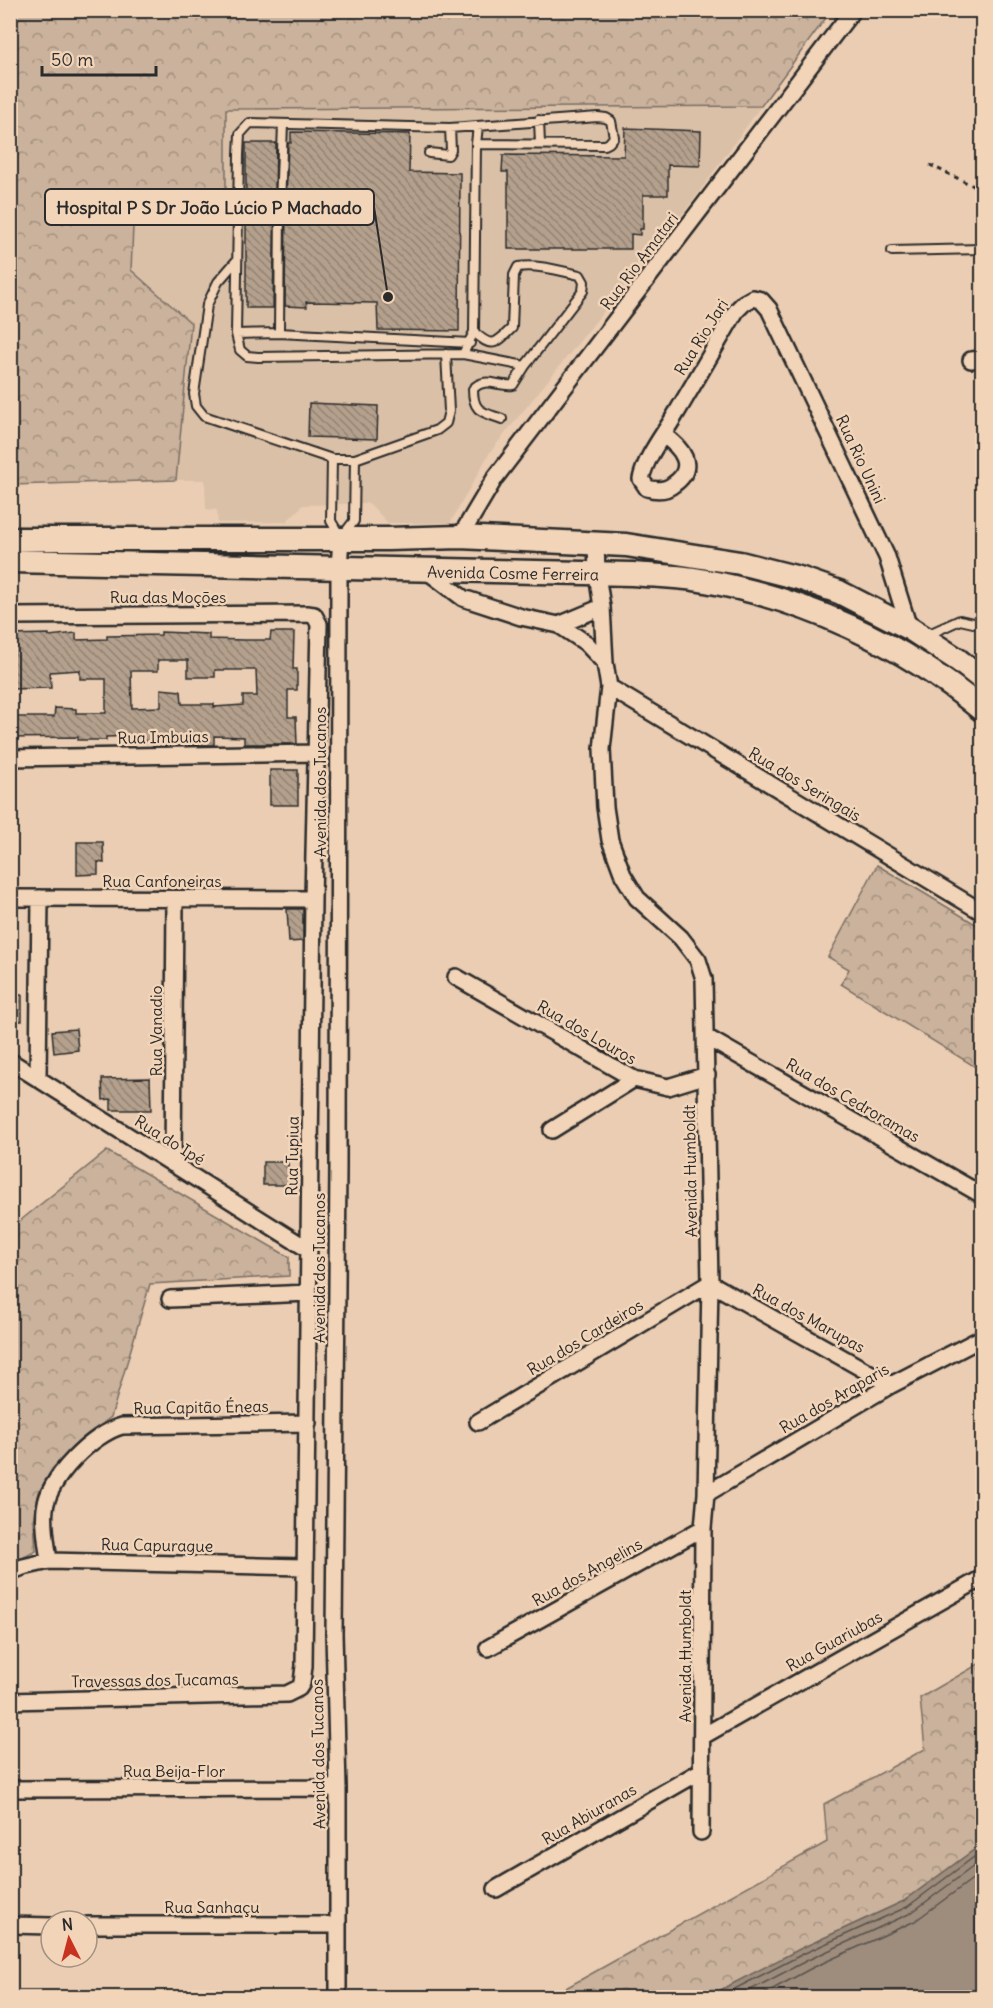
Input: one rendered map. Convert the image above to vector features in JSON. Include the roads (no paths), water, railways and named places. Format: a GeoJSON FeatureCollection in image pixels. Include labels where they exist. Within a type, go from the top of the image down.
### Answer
{"type":"FeatureCollection","features":[{"type":"Feature","properties":{"kind":"main road","name":"Avenida Cosme Ferreira"},"geometry":{"type":"LineString","coordinates":[[10,538],[460,537],[596,543],[740,563],[799,578],[839,592],[916,633],[982,679]]}},
{"type":"Feature","properties":{"kind":"main road","name":"Avenida Cosme Ferreira"},"geometry":{"type":"LineString","coordinates":[[10,561],[632,574],[700,580],[771,598],[830,617],[885,643],[956,688],[982,710]]}},
{"type":"Feature","properties":{"kind":"street","name":"Rua Rio Amatari"},"geometry":{"type":"LineString","coordinates":[[460,537],[495,478],[853,10]]}},
{"type":"Feature","properties":{"kind":"street","name":"Rua Rio Jari"},"geometry":{"type":"LineString","coordinates":[[663,435],[736,311],[753,298],[761,300],[769,309]]}},
{"type":"Feature","properties":{"kind":"street","name":"Rua Rio Unini"},"geometry":{"type":"LineString","coordinates":[[769,309],[887,557],[916,633]]}},
{"type":"Feature","properties":{"kind":"street","name":"Avenida dos Tucanos"},"geometry":{"type":"LineString","coordinates":[[338,1998],[338,1788],[334,1634],[338,1179],[339,568],[341,538]]}},
{"type":"Feature","properties":{"kind":"street","name":"Avenida Humboldt"},"geometry":{"type":"LineString","coordinates":[[596,543],[605,663],[609,687],[602,749],[604,807],[610,840],[623,875],[637,898],[681,938],[698,960],[704,979],[710,1283],[706,1494],[703,1528],[701,1832]]}},
{"type":"Feature","properties":{"kind":"street"},"geometry":{"type":"LineString","coordinates":[[427,571],[463,598],[521,617],[559,625],[586,643],[605,663]]}},
{"type":"Feature","properties":{"kind":"street"},"geometry":{"type":"LineString","coordinates":[[559,625],[602,607]]}},
{"type":"Feature","properties":{"kind":"street","name":"Rua das Moções"},"geometry":{"type":"LineString","coordinates":[[10,616],[307,614],[314,615],[319,624]]}},
{"type":"Feature","properties":{"kind":"street","name":"Rua Tupiua"},"geometry":{"type":"LineString","coordinates":[[299,1688],[302,1683],[304,1666],[313,899],[319,624]]}},
{"type":"Feature","properties":{"kind":"street","name":"Rua dos Seringais"},"geometry":{"type":"LineString","coordinates":[[609,687],[982,912]]}},
{"type":"Feature","properties":{"kind":"street","name":"Rua Imbuias"},"geometry":{"type":"LineString","coordinates":[[10,758],[316,753]]}},
{"type":"Feature","properties":{"kind":"street","name":"Rua Canfoneiras"},"geometry":{"type":"LineString","coordinates":[[10,898],[313,899]]}},
{"type":"Feature","properties":{"kind":"street"},"geometry":{"type":"LineString","coordinates":[[38,1078],[40,898]]}},
{"type":"Feature","properties":{"kind":"street","name":"Rua Vanadio"},"geometry":{"type":"LineString","coordinates":[[173,1164],[174,899]]}},
{"type":"Feature","properties":{"kind":"street","name":"Rua dos Louros"},"geometry":{"type":"LineString","coordinates":[[456,977],[634,1079],[668,1087],[707,1074]]}},
{"type":"Feature","properties":{"kind":"street","name":"Rua dos Cedroramas"},"geometry":{"type":"LineString","coordinates":[[706,1037],[982,1195]]}},
{"type":"Feature","properties":{"kind":"street","name":"Rua do Ipé"},"geometry":{"type":"LineString","coordinates":[[10,1061],[309,1250]]}},
{"type":"Feature","properties":{"kind":"street"},"geometry":{"type":"LineString","coordinates":[[552,1130],[634,1079]]}},
{"type":"Feature","properties":{"kind":"street","name":"Rua dos Marupas"},"geometry":{"type":"LineString","coordinates":[[710,1283],[891,1385]]}},
{"type":"Feature","properties":{"kind":"street","name":"Rua dos Cardeiros"},"geometry":{"type":"LineString","coordinates":[[478,1422],[710,1283]]}},
{"type":"Feature","properties":{"kind":"street"},"geometry":{"type":"LineString","coordinates":[[170,1299],[308,1293]]}},
{"type":"Feature","properties":{"kind":"street","name":"Rua dos Araparis"},"geometry":{"type":"LineString","coordinates":[[706,1494],[891,1385],[982,1338]]}},
{"type":"Feature","properties":{"kind":"street","name":"Rua Capitão Éneas"},"geometry":{"type":"LineString","coordinates":[[49,1561],[45,1509],[47,1500],[68,1465],[107,1431],[123,1426],[308,1423]]}},
{"type":"Feature","properties":{"kind":"street","name":"Rua dos Angelins"},"geometry":{"type":"LineString","coordinates":[[488,1648],[703,1528]]}},
{"type":"Feature","properties":{"kind":"street","name":"Rua Capurague"},"geometry":{"type":"LineString","coordinates":[[10,1572],[49,1561],[304,1567]]}},
{"type":"Feature","properties":{"kind":"street","name":"Rua Guariubas"},"geometry":{"type":"LineString","coordinates":[[703,1736],[982,1578]]}},
{"type":"Feature","properties":{"kind":"street","name":"Travessas dos Tucamas"},"geometry":{"type":"LineString","coordinates":[[10,1701],[287,1694],[299,1688]]}},
{"type":"Feature","properties":{"kind":"street","name":"Rua Abiuranas"},"geometry":{"type":"LineString","coordinates":[[496,1889],[701,1771]]}},
{"type":"Feature","properties":{"kind":"street","name":"Rua Beija-Flor"},"geometry":{"type":"LineString","coordinates":[[10,1790],[338,1788]]}},
{"type":"Feature","properties":{"kind":"street"},"geometry":{"type":"LineString","coordinates":[[10,1925],[39,1926]]}},
{"type":"Feature","properties":{"kind":"street","name":"Rua Sanhaçu"},"geometry":{"type":"LineString","coordinates":[[99,1926],[338,1925]]}},
{"type":"Feature","properties":{"kind":"lane"},"geometry":{"type":"LineString","coordinates":[[476,144],[605,145],[614,137],[611,121],[606,118],[539,120],[450,128],[250,123],[240,134],[236,334],[240,350],[247,357],[463,354],[525,366]]}},
{"type":"Feature","properties":{"kind":"lane"},"geometry":{"type":"LineString","coordinates":[[539,120],[540,144]]}},
{"type":"Feature","properties":{"kind":"lane"},"geometry":{"type":"LineString","coordinates":[[279,333],[283,124]]}},
{"type":"Feature","properties":{"kind":"lane"},"geometry":{"type":"LineString","coordinates":[[463,354],[474,332],[477,126]]}},
{"type":"Feature","properties":{"kind":"lane"},"geometry":{"type":"LineString","coordinates":[[429,153],[448,155],[451,150],[450,128]]}},
{"type":"Feature","properties":{"kind":"lane"},"geometry":{"type":"LineString","coordinates":[[892,251],[982,249]]}},
{"type":"Feature","properties":{"kind":"lane"},"geometry":{"type":"LineString","coordinates":[[237,260],[218,282],[207,305],[194,394],[196,405],[204,416],[332,459],[355,459],[437,430],[446,423],[449,411],[446,354]]}},
{"type":"Feature","properties":{"kind":"lane"},"geometry":{"type":"LineString","coordinates":[[474,332],[486,342],[493,343],[500,340],[512,328],[514,275],[518,267],[526,266],[580,275],[584,282],[583,291],[513,385],[507,386],[487,381],[479,383],[473,389],[473,401],[478,410],[502,419]]}},
{"type":"Feature","properties":{"kind":"lane"},"geometry":{"type":"LineString","coordinates":[[236,334],[279,333],[470,343]]}},
{"type":"Feature","properties":{"kind":"lane"},"geometry":{"type":"LineString","coordinates":[[332,459],[331,521],[341,538],[354,521],[355,459]]}},
{"type":"Feature","properties":{"kind":"lane"},"geometry":{"type":"LineString","coordinates":[[916,633],[960,620],[982,625]]}},
{"type":"Feature","properties":{"kind":"water"},"geometry":{"type":"Polygon","coordinates":[[[982,1844],[982,1997],[707,1997],[802,1948],[904,1901],[982,1844]]]}},
{"type":"Feature","properties":{"kind":"place","name":"Hospital P S Dr João Lúcio P Machado"},"geometry":{"type":"Point","coordinates":[388,297]}}]}
